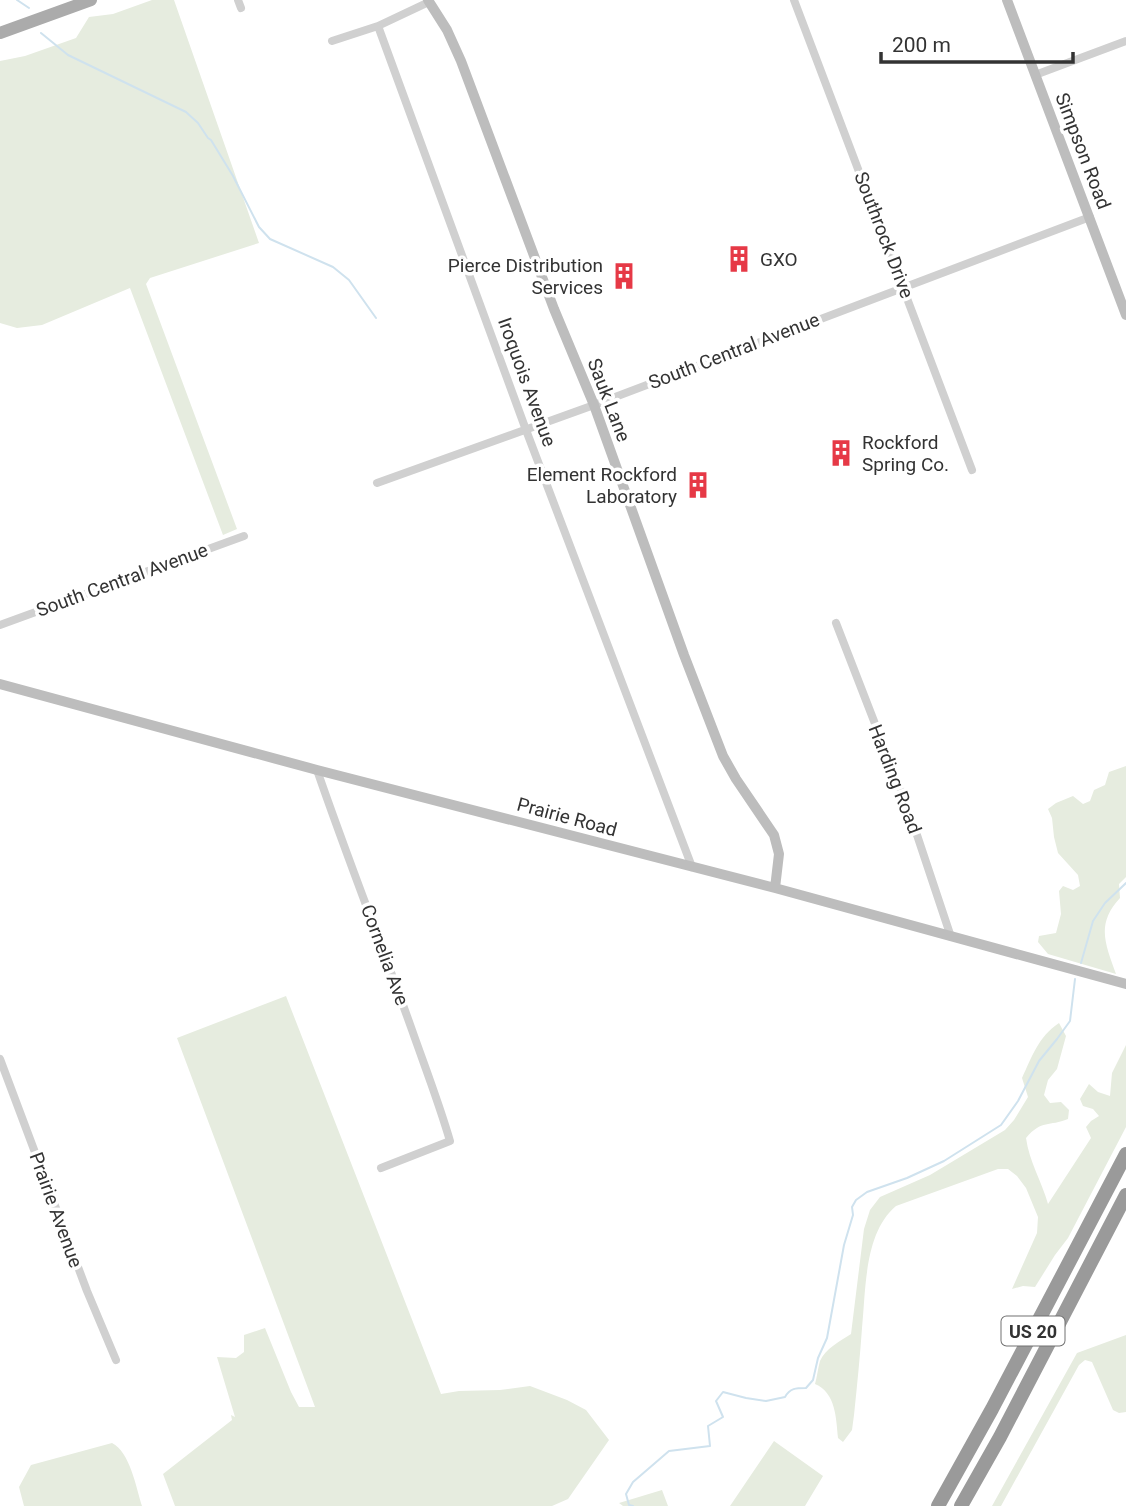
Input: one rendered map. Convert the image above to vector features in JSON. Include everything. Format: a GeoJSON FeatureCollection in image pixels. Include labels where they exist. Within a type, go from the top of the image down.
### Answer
{"type":"FeatureCollection","features":[{"type":"Feature","properties":{"kind":"highway","name":"US 20"},"geometry":{"type":"LineString","coordinates":[[938,1506],[1126,1154]]}},
{"type":"Feature","properties":{"kind":"highway","name":"US 20"},"geometry":{"type":"LineString","coordinates":[[961,1506],[1000,1437],[1126,1195]]}},
{"type":"Feature","properties":{"kind":"main road"},"geometry":{"type":"LineString","coordinates":[[0,33],[91,0]]}},
{"type":"Feature","properties":{"kind":"street","name":"Southrock Drive"},"geometry":{"type":"LineString","coordinates":[[794,0],[972,470]]}},
{"type":"Feature","properties":{"kind":"street","name":"Simpson Road"},"geometry":{"type":"LineString","coordinates":[[1007,0],[1126,315]]}},
{"type":"Feature","properties":{"kind":"street"},"geometry":{"type":"LineString","coordinates":[[332,41],[378,26],[429,1]]}},
{"type":"Feature","properties":{"kind":"street","name":"Sauk Lane"},"geometry":{"type":"LineString","coordinates":[[429,1],[447,30],[461,61],[554,309],[594,405],[723,756],[774,835],[779,855],[775,888]]}},
{"type":"Feature","properties":{"kind":"street","name":"Iroquois Avenue"},"geometry":{"type":"LineString","coordinates":[[378,26],[526,430],[692,867]]}},
{"type":"Feature","properties":{"kind":"street"},"geometry":{"type":"LineString","coordinates":[[1035,75],[1126,41]]}},
{"type":"Feature","properties":{"kind":"street","name":"South Central Avenue"},"geometry":{"type":"LineString","coordinates":[[377,483],[594,405],[1090,217]]}},
{"type":"Feature","properties":{"kind":"street","name":"South Central Avenue"},"geometry":{"type":"LineString","coordinates":[[0,625],[244,536]]}},
{"type":"Feature","properties":{"kind":"street","name":"Harding Road"},"geometry":{"type":"LineString","coordinates":[[835,623],[909,814],[951,937]]}},
{"type":"Feature","properties":{"kind":"street","name":"Prairie Road"},"geometry":{"type":"LineString","coordinates":[[0,684],[317,770],[775,888],[1126,984]]}},
{"type":"Feature","properties":{"kind":"street","name":"Cornelia Ave"},"geometry":{"type":"LineString","coordinates":[[317,770],[450,1141],[381,1168]]}},
{"type":"Feature","properties":{"kind":"street","name":"Prairie Avenue"},"geometry":{"type":"LineString","coordinates":[[0,1059],[86,1292],[116,1360]]}},
{"type":"Feature","properties":{"kind":"shaded area"},"geometry":{"type":"Polygon","coordinates":[[[152,0],[174,0],[259,243],[150,278],[146,284],[237,529],[223,535],[130,288],[42,325],[17,328],[0,323],[0,61],[25,56],[76,38],[89,17],[113,14],[152,0]]]}},
{"type":"Feature","properties":{"kind":"shaded area"},"geometry":{"type":"Polygon","coordinates":[[[1126,766],[1126,877],[1119,884],[1120,898],[1112,907],[1105,925],[1106,943],[1116,974],[1048,954],[1038,942],[1039,936],[1056,933],[1061,914],[1059,891],[1063,886],[1073,890],[1080,886],[1078,875],[1058,853],[1048,809],[1073,796],[1083,804],[1090,801],[1094,790],[1105,785],[1109,772],[1126,766]]]}},
{"type":"Feature","properties":{"kind":"shaded area"},"geometry":{"type":"Polygon","coordinates":[[[286,996],[441,1394],[530,1386],[586,1410],[609,1440],[568,1499],[552,1506],[175,1506],[163,1474],[232,1420],[231,1415],[235,1417],[217,1357],[236,1358],[244,1352],[244,1335],[265,1328],[299,1407],[315,1407],[177,1038],[286,996]]]}},
{"type":"Feature","properties":{"kind":"shaded area"},"geometry":{"type":"Polygon","coordinates":[[[1059,1023],[1066,1036],[1057,1069],[1048,1080],[1044,1095],[1050,1103],[1061,1102],[1069,1110],[1068,1119],[1041,1126],[1026,1138],[1048,1204],[1091,1138],[1086,1127],[1099,1116],[1093,1109],[1083,1106],[1080,1099],[1089,1084],[1098,1092],[1110,1096],[1112,1073],[1126,1045],[1126,1127],[1068,1238],[1035,1287],[1012,1289],[1037,1233],[1038,1217],[1026,1188],[1008,1169],[998,1169],[896,1206],[886,1217],[872,1246],[868,1263],[852,1430],[843,1442],[838,1438],[831,1400],[822,1388],[815,1384],[822,1357],[851,1334],[864,1229],[870,1210],[880,1197],[930,1175],[1005,1130],[1028,1097],[1022,1078],[1033,1055],[1041,1041],[1059,1023]]]}},
{"type":"Feature","properties":{"kind":"shaded area"},"geometry":{"type":"Polygon","coordinates":[[[1126,1335],[1126,1412],[1113,1410],[1092,1362],[1085,1360],[1079,1365],[1001,1506],[992,1506],[1077,1353],[1126,1335]]]}},
{"type":"Feature","properties":{"kind":"shaded area"},"geometry":{"type":"Polygon","coordinates":[[[774,1441],[823,1476],[805,1506],[730,1506],[774,1441]]]}},
{"type":"Feature","properties":{"kind":"shaded area"},"geometry":{"type":"Polygon","coordinates":[[[112,1443],[128,1462],[142,1506],[24,1506],[19,1487],[31,1465],[112,1443]]]}},
{"type":"Feature","properties":{"kind":"shaded area"},"geometry":{"type":"Polygon","coordinates":[[[662,1490],[668,1506],[623,1506],[619,1503],[662,1490]]]}},
{"type":"Feature","properties":{"kind":"waterway"},"geometry":{"type":"LineString","coordinates":[[17,0],[29,8]]}},
{"type":"Feature","properties":{"kind":"waterway"},"geometry":{"type":"LineString","coordinates":[[41,33],[68,55],[186,112],[211,140],[259,227],[270,239],[333,267],[349,280],[376,318]]}},
{"type":"Feature","properties":{"kind":"waterway"},"geometry":{"type":"LineString","coordinates":[[1081,963],[1093,921],[1105,903],[1126,883]]}},
{"type":"Feature","properties":{"kind":"waterway"},"geometry":{"type":"LineString","coordinates":[[633,1506],[629,1505],[626,1494],[633,1482],[669,1451],[710,1446],[708,1426],[723,1417],[716,1401],[723,1392],[766,1401],[785,1397],[794,1389],[806,1388],[813,1380],[818,1358],[827,1338],[844,1245],[856,1200],[867,1192],[944,1161],[1001,1125],[1018,1101],[1039,1061],[1070,1021],[1075,979]]}},
{"type":"Feature","properties":{"kind":"place","name":"GXO"},"geometry":{"type":"Point","coordinates":[739,259]}},
{"type":"Feature","properties":{"kind":"place","name":"Pierce Distribution Services"},"geometry":{"type":"Point","coordinates":[624,276]}},
{"type":"Feature","properties":{"kind":"place","name":"Rockford Spring Co."},"geometry":{"type":"Point","coordinates":[841,453]}},
{"type":"Feature","properties":{"kind":"place","name":"Element Rockford Laboratory"},"geometry":{"type":"Point","coordinates":[698,485]}}]}
